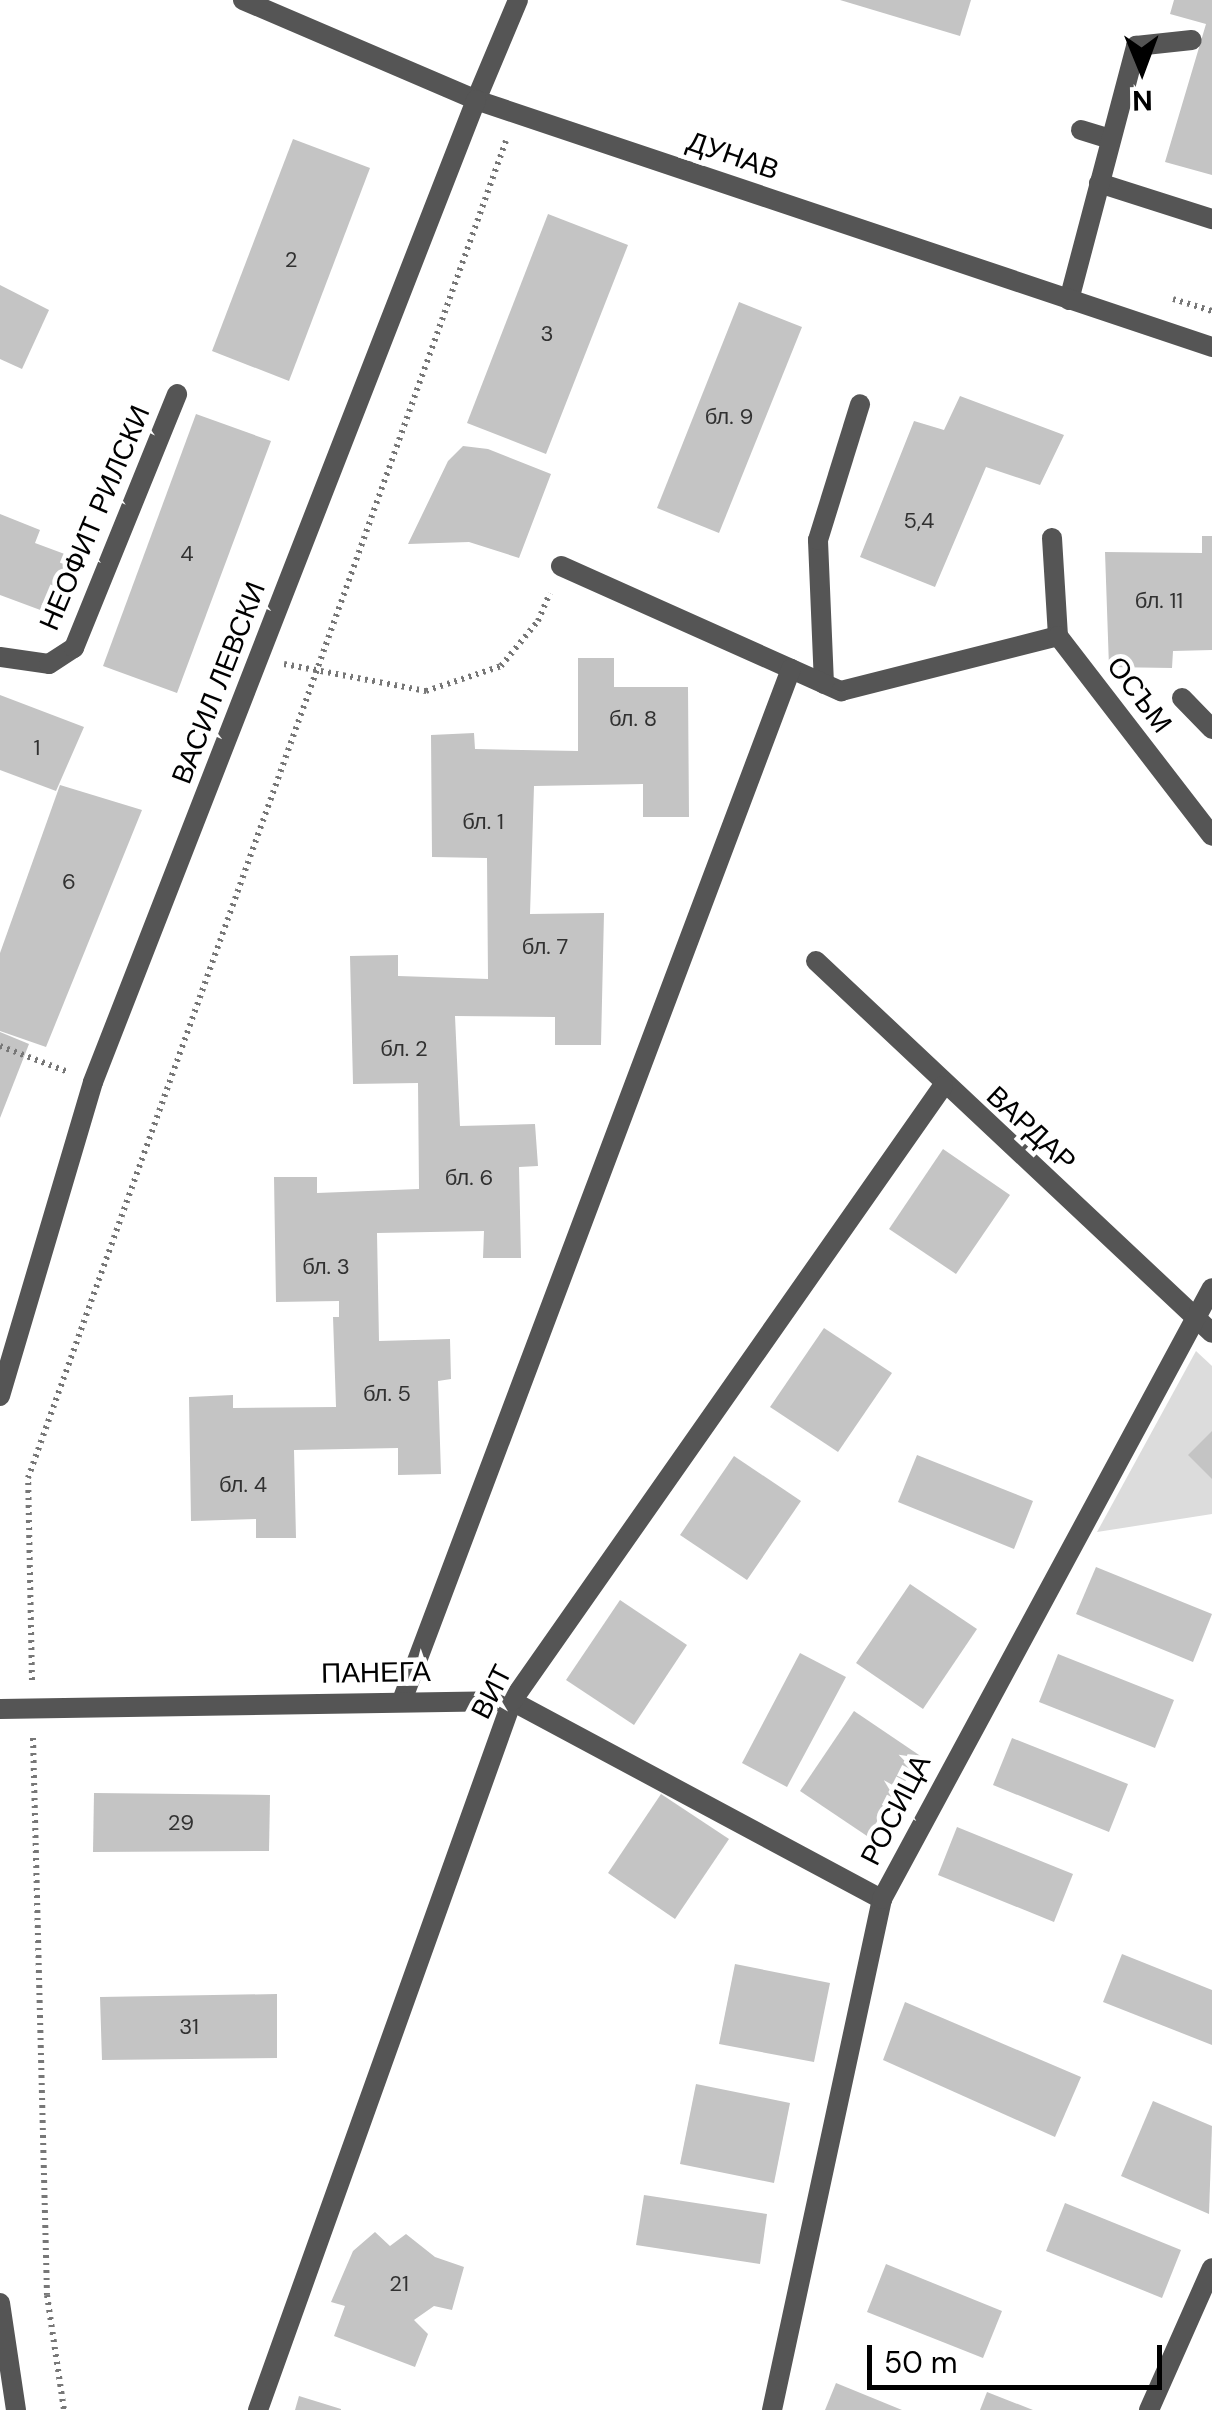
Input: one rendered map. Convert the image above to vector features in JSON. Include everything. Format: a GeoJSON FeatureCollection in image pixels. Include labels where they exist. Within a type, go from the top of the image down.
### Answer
{"type":"FeatureCollection","features":[{"type":"Feature","properties":{"kind":"street","name":"ДУНАВ"},"geometry":{"type":"LineString","coordinates":[[243,0],[476,100],[1212,348]]}},
{"type":"Feature","properties":{"kind":"street","name":"ВАСИЛ ЛЕВСКИ"},"geometry":{"type":"LineString","coordinates":[[0,1396],[93,1082],[518,0]]}},
{"type":"Feature","properties":{"kind":"street"},"geometry":{"type":"LineString","coordinates":[[1069,300],[1136,46],[1192,40]]}},
{"type":"Feature","properties":{"kind":"street"},"geometry":{"type":"LineString","coordinates":[[1081,130],[1111,139]]}},
{"type":"Feature","properties":{"kind":"street"},"geometry":{"type":"LineString","coordinates":[[1099,183],[1212,219]]}},
{"type":"Feature","properties":{"kind":"street","name":"НЕОФИТ РИЛСКИ"},"geometry":{"type":"LineString","coordinates":[[0,657],[49,664],[74,648],[177,394]]}},
{"type":"Feature","properties":{"kind":"street"},"geometry":{"type":"LineString","coordinates":[[824,684],[818,540],[860,404]]}},
{"type":"Feature","properties":{"kind":"street"},"geometry":{"type":"LineString","coordinates":[[562,566],[841,691],[1058,636],[1052,538]]}},
{"type":"Feature","properties":{"kind":"street","name":"ОСЪМ"},"geometry":{"type":"LineString","coordinates":[[1058,636],[1212,836]]}},
{"type":"Feature","properties":{"kind":"street"},"geometry":{"type":"LineString","coordinates":[[403,1698],[791,669]]}},
{"type":"Feature","properties":{"kind":"street"},"geometry":{"type":"LineString","coordinates":[[1182,698],[1212,729]]}},
{"type":"Feature","properties":{"kind":"street","name":"ВАРДАР"},"geometry":{"type":"LineString","coordinates":[[816,961],[944,1086],[1212,1333]]}},
{"type":"Feature","properties":{"kind":"street","name":"ВИТ"},"geometry":{"type":"LineString","coordinates":[[258,2410],[512,1701],[944,1086]]}},
{"type":"Feature","properties":{"kind":"street","name":"РОСИЦА"},"geometry":{"type":"LineString","coordinates":[[772,2410],[882,1899],[1212,1288]]}},
{"type":"Feature","properties":{"kind":"street","name":"ПАНЕГА"},"geometry":{"type":"LineString","coordinates":[[0,1709],[403,1698],[512,1701],[882,1899]]}},
{"type":"Feature","properties":{"kind":"street"},"geometry":{"type":"LineString","coordinates":[[1149,2410],[1212,2268]]}},
{"type":"Feature","properties":{"kind":"street"},"geometry":{"type":"LineString","coordinates":[[0,2303],[16,2410]]}},
{"type":"Feature","properties":{"kind":"street"},"geometry":{"type":"LineString","coordinates":[[0,2410],[9,2367]]}},
{"type":"Feature","properties":{"kind":"path"},"geometry":{"type":"LineString","coordinates":[[64,2410],[47,2296],[28,1478],[516,113]]}},
{"type":"Feature","properties":{"kind":"path"},"geometry":{"type":"LineString","coordinates":[[258,658],[426,691],[501,666],[538,621],[562,566]]}},
{"type":"Feature","properties":{"kind":"path"},"geometry":{"type":"LineString","coordinates":[[0,1046],[62,1070]]}},
{"type":"Feature","properties":{"kind":"shaded area"},"geometry":{"type":"Polygon","coordinates":[[[1196,1351],[1212,1366],[1212,1514],[1097,1532],[1196,1351]]]}},
{"type":"Feature","properties":{"kind":"building"},"geometry":{"type":"Polygon","coordinates":[[[840,0],[971,0],[960,36],[840,0]]]}},
{"type":"Feature","properties":{"kind":"building"},"geometry":{"type":"Polygon","coordinates":[[[1174,0],[1212,0],[1212,175],[1165,162],[1206,24],[1170,14],[1174,0]]]}},
{"type":"Feature","properties":{"kind":"building"},"geometry":{"type":"Polygon","coordinates":[[[293,139],[370,168],[289,381],[212,351],[293,139]]]}},
{"type":"Feature","properties":{"kind":"building"},"geometry":{"type":"Polygon","coordinates":[[[548,214],[628,245],[546,454],[467,423],[548,214]]]}},
{"type":"Feature","properties":{"kind":"building"},"geometry":{"type":"Polygon","coordinates":[[[0,285],[49,310],[22,369],[0,359],[0,285]]]}},
{"type":"Feature","properties":{"kind":"building"},"geometry":{"type":"Polygon","coordinates":[[[739,302],[802,327],[719,533],[657,508],[739,302]]]}},
{"type":"Feature","properties":{"kind":"building"},"geometry":{"type":"Polygon","coordinates":[[[960,396],[1064,435],[1040,485],[986,467],[935,587],[860,557],[914,421],[944,430],[960,396]]]}},
{"type":"Feature","properties":{"kind":"building"},"geometry":{"type":"Polygon","coordinates":[[[196,414],[271,441],[177,693],[103,666],[196,414]]]}},
{"type":"Feature","properties":{"kind":"building"},"geometry":{"type":"Polygon","coordinates":[[[463,446],[488,449],[551,474],[519,558],[469,542],[408,544],[448,461],[463,446]]]}},
{"type":"Feature","properties":{"kind":"building"},"geometry":{"type":"Polygon","coordinates":[[[0,514],[40,530],[35,543],[70,556],[43,611],[0,595],[0,514]]]}},
{"type":"Feature","properties":{"kind":"building"},"geometry":{"type":"Polygon","coordinates":[[[1202,536],[1212,536],[1212,650],[1173,651],[1172,668],[1109,667],[1105,552],[1202,553],[1202,536]]]}},
{"type":"Feature","properties":{"kind":"building"},"geometry":{"type":"Polygon","coordinates":[[[578,658],[614,658],[614,687],[688,687],[689,817],[643,817],[643,784],[534,786],[530,914],[604,913],[601,1045],[555,1045],[555,1017],[455,1016],[460,1126],[535,1124],[538,1166],[519,1167],[521,1258],[483,1258],[484,1231],[377,1233],[379,1341],[450,1339],[451,1379],[438,1381],[441,1474],[398,1475],[398,1448],[294,1450],[296,1538],[256,1538],[256,1519],[191,1521],[189,1397],[233,1395],[233,1408],[336,1407],[333,1317],[339,1317],[339,1301],[276,1302],[274,1177],[317,1177],[317,1193],[419,1189],[418,1083],[353,1084],[350,956],[398,955],[398,976],[488,979],[487,858],[432,857],[431,735],[474,733],[475,749],[578,751],[578,658]]]}},
{"type":"Feature","properties":{"kind":"building"},"geometry":{"type":"Polygon","coordinates":[[[0,695],[84,727],[56,791],[0,770],[0,695]]]}},
{"type":"Feature","properties":{"kind":"building"},"geometry":{"type":"Polygon","coordinates":[[[60,785],[142,810],[46,1047],[0,1031],[0,953],[60,785]]]}},
{"type":"Feature","properties":{"kind":"building"},"geometry":{"type":"Polygon","coordinates":[[[0,1032],[29,1044],[0,1118],[0,1032]]]}},
{"type":"Feature","properties":{"kind":"building"},"geometry":{"type":"Polygon","coordinates":[[[943,1149],[1010,1195],[956,1274],[889,1229],[943,1149]]]}},
{"type":"Feature","properties":{"kind":"building"},"geometry":{"type":"Polygon","coordinates":[[[824,1328],[892,1373],[838,1452],[770,1407],[824,1328]]]}},
{"type":"Feature","properties":{"kind":"building"},"geometry":{"type":"Polygon","coordinates":[[[1212,1431],[1212,1479],[1188,1455],[1212,1431]]]}},
{"type":"Feature","properties":{"kind":"building"},"geometry":{"type":"Polygon","coordinates":[[[917,1455],[1033,1501],[1014,1549],[898,1502],[917,1455]]]}},
{"type":"Feature","properties":{"kind":"building"},"geometry":{"type":"Polygon","coordinates":[[[734,1456],[801,1501],[747,1580],[680,1535],[734,1456]]]}},
{"type":"Feature","properties":{"kind":"building"},"geometry":{"type":"Polygon","coordinates":[[[1096,1567],[1212,1614],[1193,1662],[1076,1614],[1096,1567]]]}},
{"type":"Feature","properties":{"kind":"building"},"geometry":{"type":"Polygon","coordinates":[[[910,1584],[977,1629],[923,1709],[856,1663],[910,1584]]]}},
{"type":"Feature","properties":{"kind":"building"},"geometry":{"type":"Polygon","coordinates":[[[620,1600],[687,1645],[634,1725],[566,1680],[620,1600]]]}},
{"type":"Feature","properties":{"kind":"building"},"geometry":{"type":"Polygon","coordinates":[[[800,1653],[846,1677],[787,1787],[742,1763],[800,1653]]]}},
{"type":"Feature","properties":{"kind":"building"},"geometry":{"type":"Polygon","coordinates":[[[1058,1654],[1174,1700],[1155,1748],[1039,1702],[1058,1654]]]}},
{"type":"Feature","properties":{"kind":"building"},"geometry":{"type":"Polygon","coordinates":[[[854,1711],[922,1757],[867,1836],[800,1791],[854,1711]]]}},
{"type":"Feature","properties":{"kind":"building"},"geometry":{"type":"Polygon","coordinates":[[[1012,1738],[1128,1784],[1109,1832],[993,1785],[1012,1738]]]}},
{"type":"Feature","properties":{"kind":"building"},"geometry":{"type":"Polygon","coordinates":[[[94,1793],[270,1795],[269,1851],[93,1852],[94,1793]]]}},
{"type":"Feature","properties":{"kind":"building"},"geometry":{"type":"Polygon","coordinates":[[[661,1794],[729,1839],[675,1919],[608,1873],[661,1794]]]}},
{"type":"Feature","properties":{"kind":"building"},"geometry":{"type":"Polygon","coordinates":[[[957,1827],[1073,1874],[1054,1922],[938,1875],[957,1827]]]}},
{"type":"Feature","properties":{"kind":"building"},"geometry":{"type":"Polygon","coordinates":[[[1122,1954],[1212,1990],[1212,2045],[1103,2002],[1122,1954]]]}},
{"type":"Feature","properties":{"kind":"building"},"geometry":{"type":"Polygon","coordinates":[[[735,1964],[830,1983],[814,2062],[719,2044],[735,1964]]]}},
{"type":"Feature","properties":{"kind":"building"},"geometry":{"type":"Polygon","coordinates":[[[277,1994],[277,2058],[102,2060],[100,1997],[277,1994]]]}},
{"type":"Feature","properties":{"kind":"building"},"geometry":{"type":"Polygon","coordinates":[[[905,2002],[1081,2077],[1055,2137],[883,2060],[905,2002]]]}},
{"type":"Feature","properties":{"kind":"building"},"geometry":{"type":"Polygon","coordinates":[[[696,2084],[790,2103],[774,2183],[680,2164],[696,2084]]]}},
{"type":"Feature","properties":{"kind":"building"},"geometry":{"type":"Polygon","coordinates":[[[1153,2101],[1212,2126],[1209,2214],[1121,2176],[1153,2101]]]}},
{"type":"Feature","properties":{"kind":"building"},"geometry":{"type":"Polygon","coordinates":[[[644,2195],[767,2214],[760,2264],[636,2245],[644,2195]]]}},
{"type":"Feature","properties":{"kind":"building"},"geometry":{"type":"Polygon","coordinates":[[[1065,2203],[1181,2250],[1162,2298],[1046,2251],[1065,2203]]]}},
{"type":"Feature","properties":{"kind":"building"},"geometry":{"type":"Polygon","coordinates":[[[375,2232],[390,2246],[406,2234],[435,2257],[464,2267],[452,2310],[434,2306],[414,2320],[428,2334],[415,2367],[334,2336],[345,2306],[331,2302],[353,2251],[375,2232]]]}},
{"type":"Feature","properties":{"kind":"building"},"geometry":{"type":"Polygon","coordinates":[[[886,2264],[1002,2311],[983,2358],[867,2312],[886,2264]]]}},
{"type":"Feature","properties":{"kind":"building"},"geometry":{"type":"Polygon","coordinates":[[[836,2383],[902,2410],[825,2410],[836,2383]]]}},
{"type":"Feature","properties":{"kind":"building"},"geometry":{"type":"Polygon","coordinates":[[[987,2392],[1033,2410],[980,2410],[987,2392]]]}},
{"type":"Feature","properties":{"kind":"building"},"geometry":{"type":"Polygon","coordinates":[[[299,2396],[341,2409],[341,2410],[295,2410],[299,2396]]]}}]}
